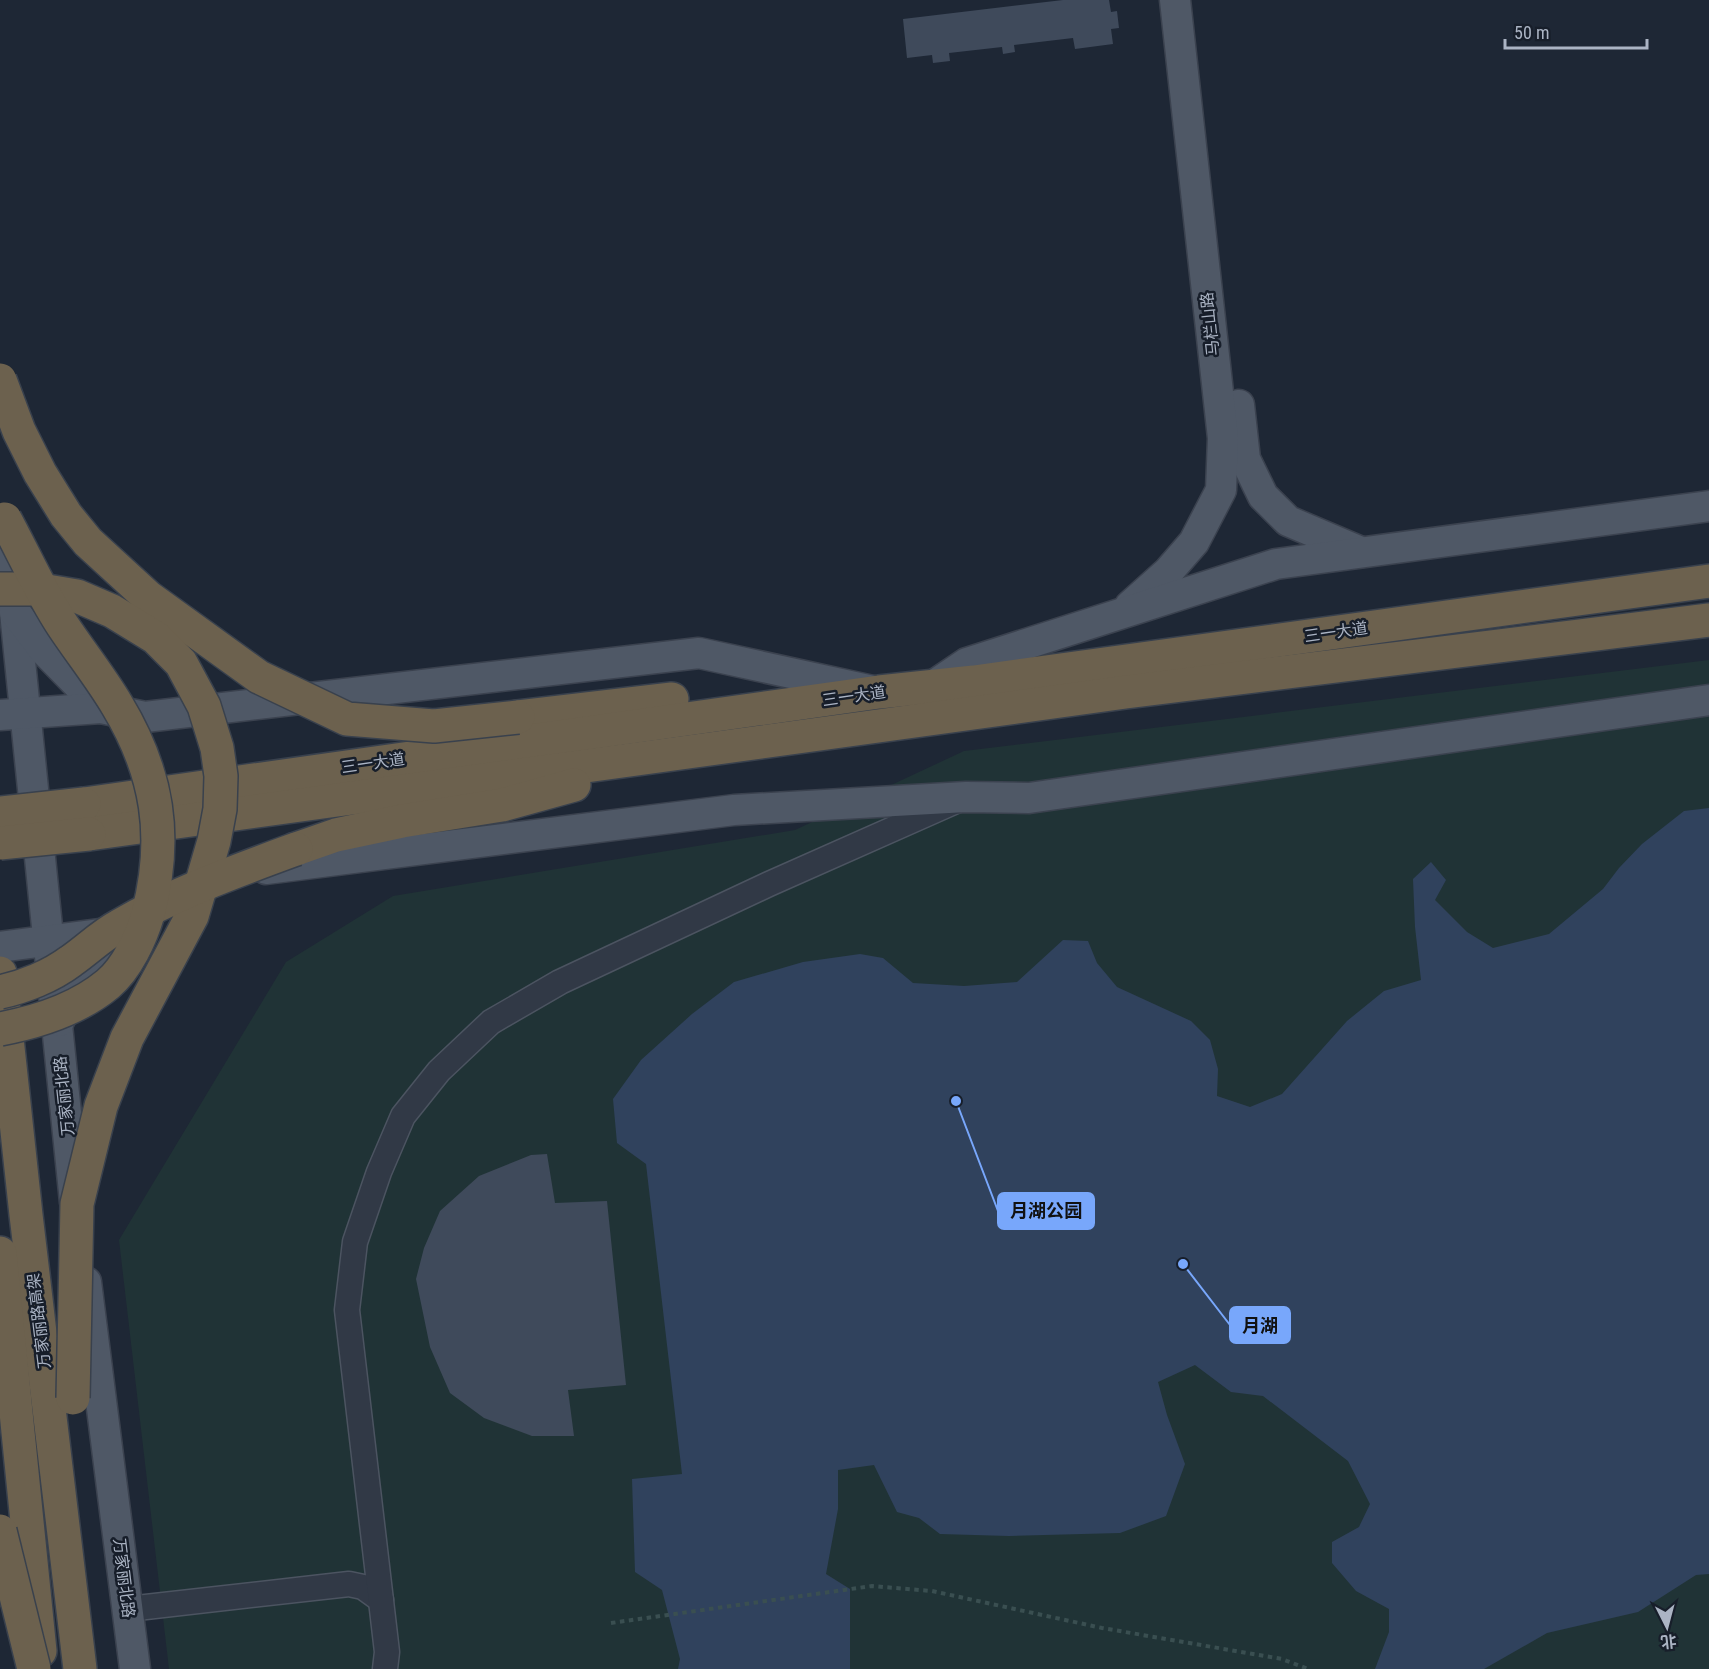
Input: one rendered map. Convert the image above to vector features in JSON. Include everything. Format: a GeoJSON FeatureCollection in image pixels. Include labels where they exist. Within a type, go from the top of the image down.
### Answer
{"type":"FeatureCollection","features":[{"type":"Feature","properties":{"kind":"highway"},"geometry":{"type":"LineString","coordinates":[[0,380],[19,430],[40,473],[66,515],[88,542],[148,597],[259,677],[347,719],[434,726],[731,692],[798,703]]}},
{"type":"Feature","properties":{"kind":"highway"},"geometry":{"type":"LineString","coordinates":[[0,504],[5,519],[62,624],[118,705],[137,745],[149,776],[158,815],[159,856],[156,884],[134,951],[109,983],[76,1004],[35,1022],[0,1029]]}},
{"type":"Feature","properties":{"kind":"highway","name":"三一大道"},"geometry":{"type":"LineString","coordinates":[[0,843],[87,819],[798,703],[930,688],[1709,580]]}},
{"type":"Feature","properties":{"kind":"highway"},"geometry":{"type":"LineString","coordinates":[[8,601],[35,589],[77,596],[112,611],[156,638],[181,663],[204,706],[217,748],[221,776],[220,809],[214,841],[192,916],[126,1038],[100,1106],[77,1204],[73,1398],[80,1668]]}},
{"type":"Feature","properties":{"kind":"highway","name":"三一大道"},"geometry":{"type":"LineString","coordinates":[[0,813],[87,819],[714,749],[1126,692],[1709,620]]}},
{"type":"Feature","properties":{"kind":"highway"},"geometry":{"type":"LineString","coordinates":[[0,993],[36,980],[69,963],[117,927],[157,905],[275,856],[336,835],[402,820],[502,805],[714,749]]}},
{"type":"Feature","properties":{"kind":"highway","name":"万家丽路高架"},"geometry":{"type":"LineString","coordinates":[[0,973],[80,1668]]}},
{"type":"Feature","properties":{"kind":"highway","name":"万家丽路高架"},"geometry":{"type":"LineString","coordinates":[[0,1253],[42,1669]]}},
{"type":"Feature","properties":{"kind":"highway"},"geometry":{"type":"LineString","coordinates":[[0,1531],[34,1669]]}},
{"type":"Feature","properties":{"kind":"main road","name":"马栏山路"},"geometry":{"type":"LineString","coordinates":[[1124,612],[1167,572],[1194,542],[1221,490],[1223,438],[1175,0]]}},
{"type":"Feature","properties":{"kind":"main road","name":"马栏山路"},"geometry":{"type":"LineString","coordinates":[[1194,0],[1245,459],[1263,496],[1288,520],[1361,552]]}},
{"type":"Feature","properties":{"kind":"main road"},"geometry":{"type":"LineString","coordinates":[[930,688],[967,663],[1276,564],[1709,506]]}},
{"type":"Feature","properties":{"kind":"main road","name":"万家丽北路"},"geometry":{"type":"LineString","coordinates":[[0,522],[8,601],[12,714],[48,940],[72,1177],[135,1669]]}},
{"type":"Feature","properties":{"kind":"main road"},"geometry":{"type":"LineString","coordinates":[[8,601],[45,651],[101,708]]}},
{"type":"Feature","properties":{"kind":"main road"},"geometry":{"type":"LineString","coordinates":[[12,714],[101,708],[145,717],[699,654],[879,692]]}},
{"type":"Feature","properties":{"kind":"main road"},"geometry":{"type":"LineString","coordinates":[[57,1027],[89,958],[115,932],[150,907],[229,875],[734,810],[966,797],[1029,798],[1709,700]]}},
{"type":"Feature","properties":{"kind":"main road"},"geometry":{"type":"LineString","coordinates":[[0,947],[115,932]]}},
{"type":"Feature","properties":{"kind":"street"},"geometry":{"type":"LineString","coordinates":[[385,1669],[387,1652],[347,1310],[355,1242],[379,1172],[403,1116],[439,1071],[491,1022],[560,982],[769,884],[966,797]]}},
{"type":"Feature","properties":{"kind":"street"},"geometry":{"type":"LineString","coordinates":[[349,1584],[361,1574],[376,1553]]}},
{"type":"Feature","properties":{"kind":"street"},"geometry":{"type":"LineString","coordinates":[[128,1609],[349,1584],[363,1587],[381,1600]]}},
{"type":"Feature","properties":{"kind":"path"},"geometry":{"type":"LineString","coordinates":[[612,1623],[872,1586],[944,1593],[1102,1628],[1282,1659],[1308,1669]]}},
{"type":"Feature","properties":{"kind":"green space"},"geometry":{"type":"Polygon","coordinates":[[[1709,660],[1709,1669],[169,1669],[119,1240],[286,962],[393,896],[795,830],[964,751],[1709,660]]]}},
{"type":"Feature","properties":{"kind":"water"},"geometry":{"type":"Polygon","coordinates":[[[1709,808],[1709,1574],[1696,1575],[1638,1612],[1547,1633],[1484,1669],[1375,1669],[1389,1632],[1389,1609],[1356,1591],[1332,1563],[1332,1542],[1359,1527],[1370,1504],[1348,1461],[1263,1396],[1231,1392],[1195,1365],[1158,1382],[1185,1464],[1166,1516],[1120,1533],[1009,1536],[940,1534],[919,1518],[897,1512],[874,1465],[838,1470],[838,1509],[826,1574],[850,1589],[850,1669],[678,1669],[680,1659],[662,1590],[635,1572],[632,1479],[682,1474],[646,1164],[617,1143],[613,1099],[641,1060],[692,1014],[734,982],[803,962],[860,954],[883,958],[913,983],[964,986],[1017,982],[1063,940],[1088,941],[1097,963],[1117,987],[1191,1021],[1210,1040],[1218,1069],[1217,1096],[1250,1107],[1282,1094],[1347,1021],[1384,991],[1421,980],[1413,879],[1431,862],[1446,880],[1435,900],[1467,932],[1493,948],[1549,934],[1603,889],[1642,844],[1684,811],[1709,808]]]}},
{"type":"Feature","properties":{"kind":"building"},"geometry":{"type":"Polygon","coordinates":[[[1063,0],[1109,0],[1111,12],[1117,11],[1119,28],[1111,29],[1113,44],[1075,49],[1073,38],[1014,45],[1015,52],[1003,54],[1002,47],[949,53],[950,61],[933,63],[932,55],[907,58],[903,19],[1063,0]]]}},
{"type":"Feature","properties":{"kind":"building"},"geometry":{"type":"Polygon","coordinates":[[[547,1154],[555,1203],[607,1201],[626,1385],[568,1390],[574,1436],[532,1436],[484,1418],[450,1393],[430,1347],[416,1279],[424,1248],[440,1211],[479,1176],[531,1155],[547,1154]]]}},
{"type":"Feature","properties":{"kind":"place","name":"月湖公园"},"geometry":{"type":"Point","coordinates":[956,1101]}},
{"type":"Feature","properties":{"kind":"place","name":"月湖"},"geometry":{"type":"Point","coordinates":[1183,1264]}}]}
